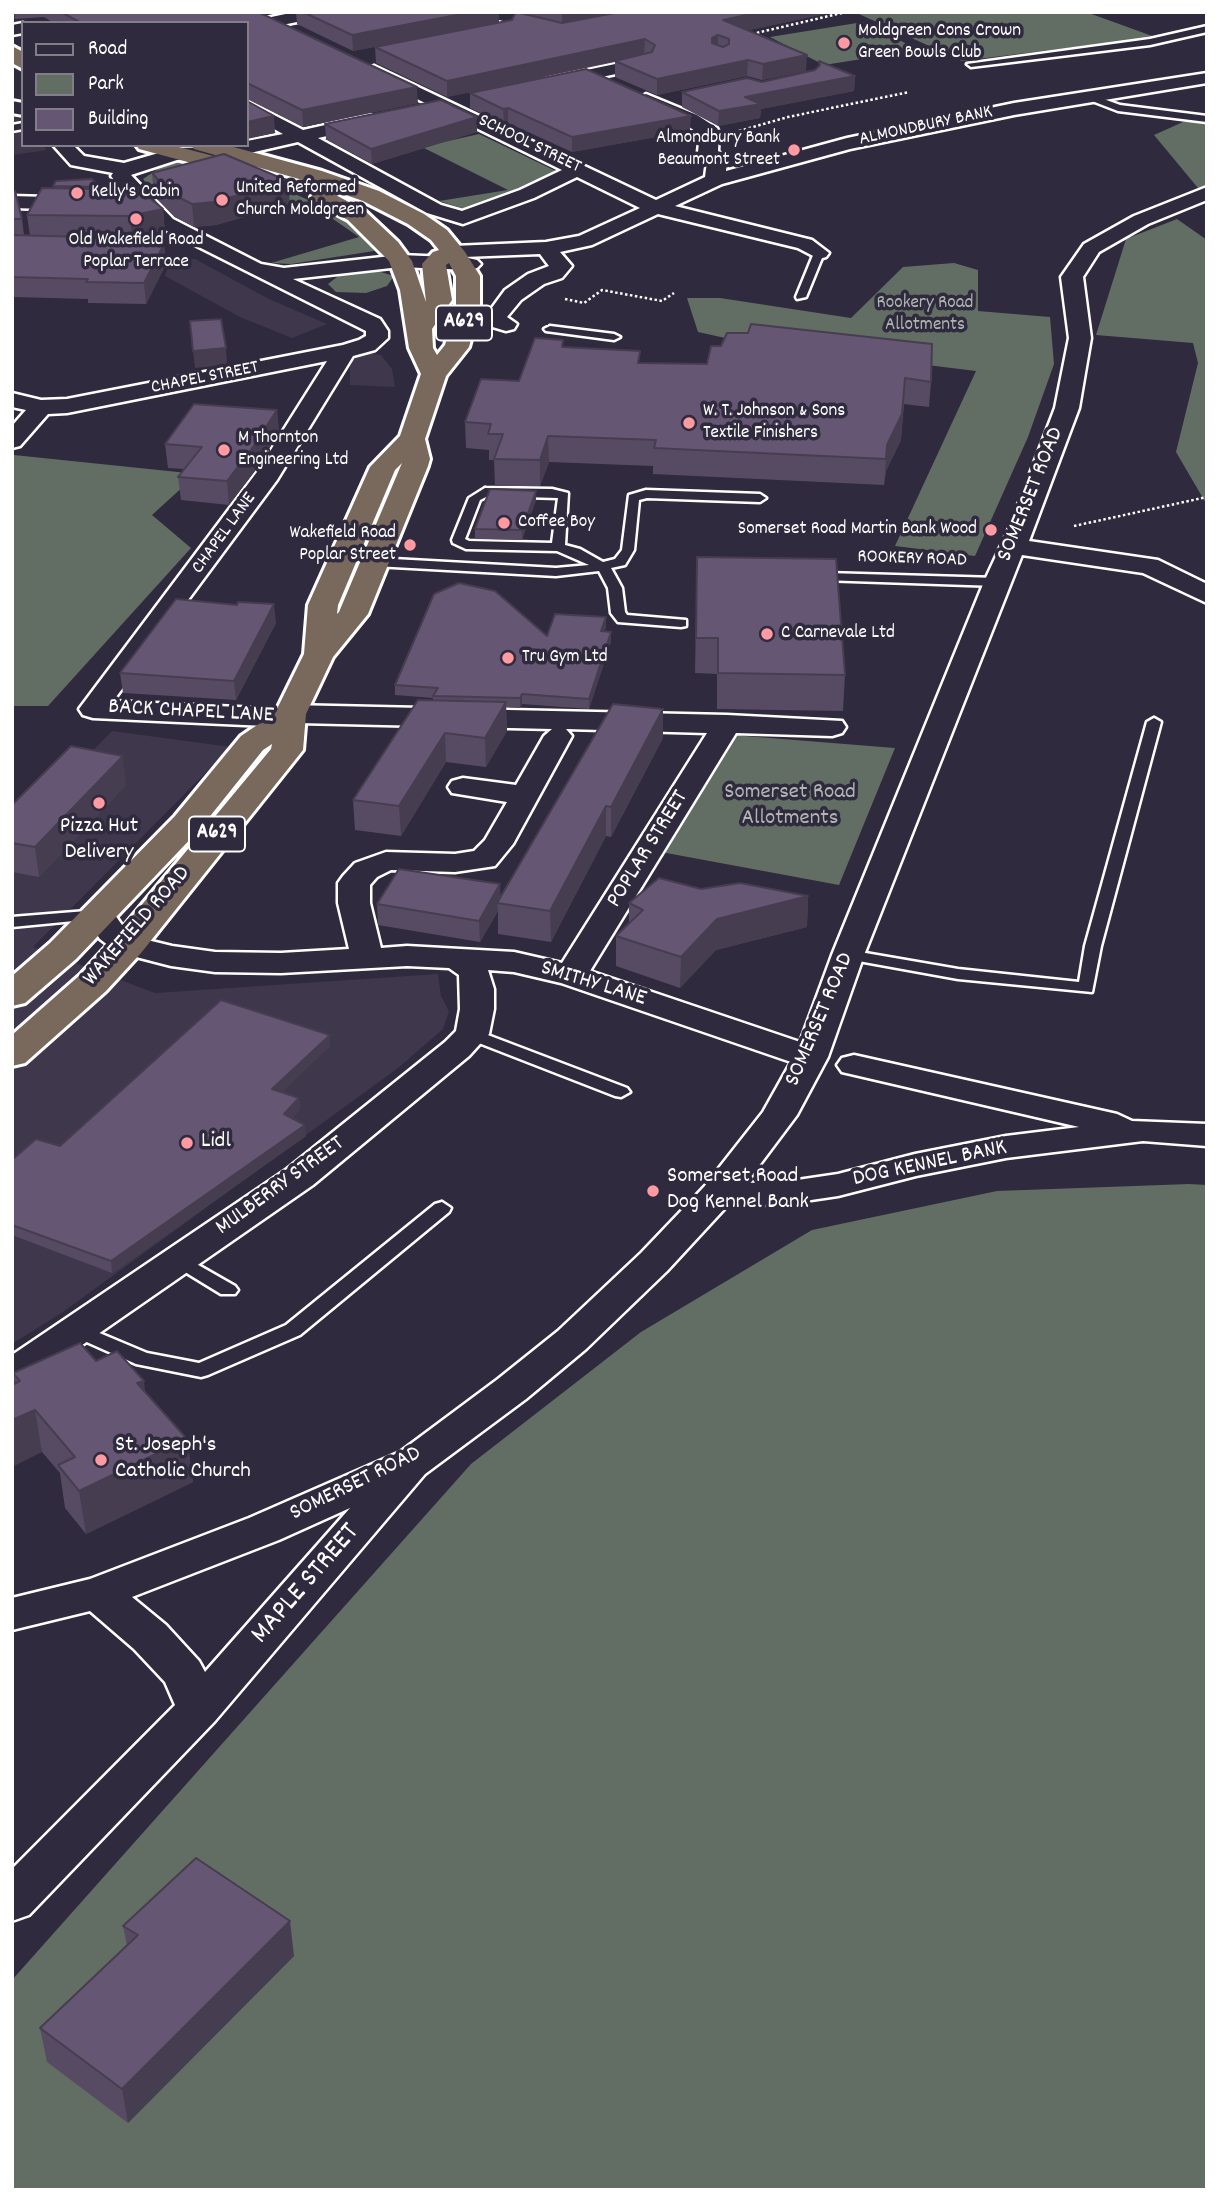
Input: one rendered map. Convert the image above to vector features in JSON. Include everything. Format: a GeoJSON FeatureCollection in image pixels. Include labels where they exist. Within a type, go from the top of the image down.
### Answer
{"type":"FeatureCollection","features":[{"type":"Feature","properties":{"kind":"highway"},"geometry":{"type":"LineString","coordinates":[[125,169],[132,156],[133,147]]}},
{"type":"Feature","properties":{"kind":"highway","name":"A629"},"geometry":{"type":"LineString","coordinates":[[153,147],[270,178],[328,200],[356,215],[390,247],[400,261],[412,290],[421,348],[433,374]]}},
{"type":"Feature","properties":{"kind":"highway"},"geometry":{"type":"LineString","coordinates":[[228,147],[371,196],[432,229],[450,260],[440,300],[420,329]]}},
{"type":"Feature","properties":{"kind":"highway"},"geometry":{"type":"LineString","coordinates":[[371,196],[373,208],[414,239],[412,248],[400,261]]}},
{"type":"Feature","properties":{"kind":"highway","name":"WAKEFIELD ROAD"},"geometry":{"type":"LineString","coordinates":[[319,654],[323,605],[383,467],[412,439],[433,374],[457,347],[468,306],[468,276],[450,260]]}},
{"type":"Feature","properties":{"kind":"highway","name":"WAKEFIELD ROAD"},"geometry":{"type":"LineString","coordinates":[[12,1055],[93,983],[287,750],[289,716],[319,654],[353,614],[417,459],[412,439]]}},
{"type":"Feature","properties":{"kind":"highway","name":"WAKEFIELD ROAD"},"geometry":{"type":"LineString","coordinates":[[12,995],[51,963],[187,823],[252,743],[289,716]]}},
{"type":"Feature","properties":{"kind":"street"},"geometry":{"type":"LineString","coordinates":[[251,12],[305,38]]}},
{"type":"Feature","properties":{"kind":"street"},"geometry":{"type":"LineString","coordinates":[[248,27],[322,12]]}},
{"type":"Feature","properties":{"kind":"street"},"geometry":{"type":"LineString","coordinates":[[498,20],[568,30]]}},
{"type":"Feature","properties":{"kind":"street","name":"SCHOOL STREET"},"geometry":{"type":"LineString","coordinates":[[368,59],[445,105],[654,208]]}},
{"type":"Feature","properties":{"kind":"street"},"geometry":{"type":"LineString","coordinates":[[536,86],[644,63]]}},
{"type":"Feature","properties":{"kind":"street"},"geometry":{"type":"LineString","coordinates":[[588,75],[656,104],[710,132],[708,152],[717,161],[715,180]]}},
{"type":"Feature","properties":{"kind":"street","name":"ALMONDBURY BANK"},"geometry":{"type":"LineString","coordinates":[[256,270],[284,274],[400,261],[517,258],[546,248],[585,241],[715,180],[847,144],[1014,109],[1207,78]]}},
{"type":"Feature","properties":{"kind":"street"},"geometry":{"type":"LineString","coordinates":[[656,104],[682,98]]}},
{"type":"Feature","properties":{"kind":"street"},"geometry":{"type":"LineString","coordinates":[[419,110],[471,99]]}},
{"type":"Feature","properties":{"kind":"street"},"geometry":{"type":"LineString","coordinates":[[248,108],[434,209],[463,218],[527,194],[579,169]]}},
{"type":"Feature","properties":{"kind":"street"},"geometry":{"type":"LineString","coordinates":[[248,144],[301,136],[393,116]]}},
{"type":"Feature","properties":{"kind":"street"},"geometry":{"type":"LineString","coordinates":[[64,147],[78,161],[125,169],[177,154],[228,147]]}},
{"type":"Feature","properties":{"kind":"street"},"geometry":{"type":"LineString","coordinates":[[125,169],[121,176],[166,223],[256,270],[372,324],[377,331],[377,338],[356,348]]}},
{"type":"Feature","properties":{"kind":"street","name":"SOMERSET ROAD"},"geometry":{"type":"LineString","coordinates":[[12,1614],[98,1593],[264,1529],[414,1462],[512,1390],[572,1340],[654,1262],[717,1195],[779,1115],[811,1057],[848,955],[1067,408],[1080,338],[1072,277],[1091,248],[1141,220],[1207,192]]}},
{"type":"Feature","properties":{"kind":"street"},"geometry":{"type":"LineString","coordinates":[[12,202],[111,203],[140,197]]}},
{"type":"Feature","properties":{"kind":"street"},"geometry":{"type":"LineString","coordinates":[[654,208],[805,244],[819,253]]}},
{"type":"Feature","properties":{"kind":"street"},"geometry":{"type":"LineString","coordinates":[[506,324],[494,320],[524,281],[554,273],[561,266],[546,248]]}},
{"type":"Feature","properties":{"kind":"street"},"geometry":{"type":"LineString","coordinates":[[181,251],[220,252]]}},
{"type":"Feature","properties":{"kind":"street"},"geometry":{"type":"LineString","coordinates":[[331,304],[317,285],[321,277],[334,268]]}},
{"type":"Feature","properties":{"kind":"street"},"geometry":{"type":"LineString","coordinates":[[331,304],[360,299]]}},
{"type":"Feature","properties":{"kind":"street","name":"CHAPEL STREET"},"geometry":{"type":"LineString","coordinates":[[12,400],[41,407],[67,406],[356,348]]}},
{"type":"Feature","properties":{"kind":"street","name":"CHAPEL LANE"},"geometry":{"type":"LineString","coordinates":[[93,709],[260,486],[356,348]]}},
{"type":"Feature","properties":{"kind":"street"},"geometry":{"type":"LineString","coordinates":[[12,441],[41,407]]}},
{"type":"Feature","properties":{"kind":"street"},"geometry":{"type":"LineString","coordinates":[[1012,546],[1149,566],[1180,579],[1207,595]]}},
{"type":"Feature","properties":{"kind":"street","name":"BACK CHAPEL LANE"},"geometry":{"type":"LineString","coordinates":[[93,709],[289,716]]}},
{"type":"Feature","properties":{"kind":"street"},"geometry":{"type":"LineString","coordinates":[[289,716],[832,727]]}},
{"type":"Feature","properties":{"kind":"street","name":"POPLAR STREET"},"geometry":{"type":"LineString","coordinates":[[571,975],[727,724]]}},
{"type":"Feature","properties":{"kind":"street"},"geometry":{"type":"LineString","coordinates":[[368,959],[354,903],[355,883],[366,870],[386,861],[456,863],[484,859],[498,844],[558,736]]}},
{"type":"Feature","properties":{"kind":"street"},"geometry":{"type":"LineString","coordinates":[[463,787],[525,794]]}},
{"type":"Feature","properties":{"kind":"street","name":"SMITHY LANE"},"geometry":{"type":"LineString","coordinates":[[99,915],[111,932],[128,944],[171,956],[215,962],[271,964],[429,956],[514,962],[571,975],[811,1057]]}},
{"type":"Feature","properties":{"kind":"street"},"geometry":{"type":"LineString","coordinates":[[458,960],[469,966],[476,982],[477,1009],[472,1034]]}},
{"type":"Feature","properties":{"kind":"street","name":"MULBERRY STREET"},"geometry":{"type":"LineString","coordinates":[[12,1374],[300,1177],[420,1081],[472,1034]]}},
{"type":"Feature","properties":{"kind":"street","name":"DOG KENNEL BANK"},"geometry":{"type":"LineString","coordinates":[[854,1065],[1143,1130],[1207,1135]]}},
{"type":"Feature","properties":{"kind":"street","name":"DOG KENNEL BANK"},"geometry":{"type":"LineString","coordinates":[[717,1195],[784,1193],[838,1185],[915,1165],[1006,1147],[1143,1130]]}},
{"type":"Feature","properties":{"kind":"street","name":"MAPLE STREET"},"geometry":{"type":"LineString","coordinates":[[12,1901],[199,1709],[414,1462]]}},
{"type":"Feature","properties":{"kind":"street"},"geometry":{"type":"LineString","coordinates":[[98,1593],[150,1637],[183,1673],[199,1709]]}},
{"type":"Feature","properties":{"kind":"lane"},"geometry":{"type":"LineString","coordinates":[[971,64],[1150,42],[1207,29]]}},
{"type":"Feature","properties":{"kind":"lane"},"geometry":{"type":"LineString","coordinates":[[1090,97],[1118,108],[1207,119]]}},
{"type":"Feature","properties":{"kind":"lane"},"geometry":{"type":"LineString","coordinates":[[801,297],[819,253]]}},
{"type":"Feature","properties":{"kind":"lane"},"geometry":{"type":"LineString","coordinates":[[604,345],[625,328]]}},
{"type":"Feature","properties":{"kind":"lane"},"geometry":{"type":"LineString","coordinates":[[550,329],[614,337]]}},
{"type":"Feature","properties":{"kind":"lane"},"geometry":{"type":"LineString","coordinates":[[558,547],[564,496],[552,493],[485,492],[475,498],[458,540],[466,545],[558,547],[575,552],[604,568],[615,588],[618,613],[623,619],[681,623]]}},
{"type":"Feature","properties":{"kind":"lane"},"geometry":{"type":"LineString","coordinates":[[375,562],[556,572],[604,568],[620,562],[628,550],[633,498],[646,494],[760,498]]}},
{"type":"Feature","properties":{"kind":"lane","name":"ROOKERY ROAD"},"geometry":{"type":"LineString","coordinates":[[827,577],[997,582]]}},
{"type":"Feature","properties":{"kind":"lane"},"geometry":{"type":"LineString","coordinates":[[848,955],[958,974],[1086,988],[1093,946],[1154,722]]}},
{"type":"Feature","properties":{"kind":"lane"},"geometry":{"type":"LineString","coordinates":[[12,922],[99,915]]}},
{"type":"Feature","properties":{"kind":"lane"},"geometry":{"type":"LineString","coordinates":[[472,1034],[621,1092]]}},
{"type":"Feature","properties":{"kind":"lane"},"geometry":{"type":"LineString","coordinates":[[78,1330],[143,1359],[201,1370],[293,1330],[442,1208]]}},
{"type":"Feature","properties":{"kind":"lane"},"geometry":{"type":"LineString","coordinates":[[179,1260],[229,1290]]}},
{"type":"Feature","properties":{"kind":"path"},"geometry":{"type":"LineString","coordinates":[[747,35],[846,12]]}},
{"type":"Feature","properties":{"kind":"path"},"geometry":{"type":"LineString","coordinates":[[710,132],[735,131],[909,92]]}},
{"type":"Feature","properties":{"kind":"path"},"geometry":{"type":"LineString","coordinates":[[524,281],[584,303],[602,290],[662,301],[674,293]]}},
{"type":"Feature","properties":{"kind":"path"},"geometry":{"type":"LineString","coordinates":[[1068,527],[1207,497]]}},
{"type":"Feature","properties":{"kind":"shaded area"},"geometry":{"type":"Polygon","coordinates":[[[12,115],[21,120],[21,147],[45,147],[47,150],[12,155],[12,115]]]}},
{"type":"Feature","properties":{"kind":"shaded area"},"geometry":{"type":"Polygon","coordinates":[[[164,256],[195,259],[269,299],[327,324],[292,338],[240,317],[165,276],[168,267],[158,267],[164,256]]]}},
{"type":"Feature","properties":{"kind":"shaded area"},"geometry":{"type":"Polygon","coordinates":[[[361,352],[381,355],[392,369],[395,387],[350,385],[350,363],[361,352]]]}},
{"type":"Feature","properties":{"kind":"shaded area"},"geometry":{"type":"Polygon","coordinates":[[[112,731],[231,747],[33,947],[155,993],[438,974],[441,996],[449,1011],[443,1029],[398,1068],[63,1312],[12,1344],[12,832],[112,731]]]}},
{"type":"Feature","properties":{"kind":"green space"},"geometry":{"type":"Polygon","coordinates":[[[1086,12],[1155,37],[962,61],[859,14],[1086,12]]]}},
{"type":"Feature","properties":{"kind":"green space","name":"Moldgreen Cons Crown Green Bowls Club"},"geometry":{"type":"Polygon","coordinates":[[[863,22],[919,50],[824,65],[770,37],[863,22]]]}},
{"type":"Feature","properties":{"kind":"green space"},"geometry":{"type":"Polygon","coordinates":[[[1207,119],[1207,186],[1198,188],[1154,135],[1183,122],[1207,119]]]}},
{"type":"Feature","properties":{"kind":"green space"},"geometry":{"type":"Polygon","coordinates":[[[479,134],[560,173],[521,193],[477,208],[465,209],[439,201],[508,190],[422,147],[479,134]]]}},
{"type":"Feature","properties":{"kind":"green space"},"geometry":{"type":"Polygon","coordinates":[[[171,160],[289,191],[342,216],[370,240],[374,251],[291,264],[271,263],[359,237],[333,219],[297,202],[290,204],[155,196],[143,179],[171,160]]]}},
{"type":"Feature","properties":{"kind":"green space"},"geometry":{"type":"Polygon","coordinates":[[[1177,219],[1207,240],[1207,505],[1176,452],[1198,363],[1193,343],[1096,335],[1126,239],[1177,219]]]}},
{"type":"Feature","properties":{"kind":"green space","name":"Rookery Road Allotments"},"geometry":{"type":"Polygon","coordinates":[[[954,263],[978,270],[978,311],[1050,317],[1054,364],[1028,437],[975,556],[895,546],[976,371],[748,343],[698,332],[687,298],[720,298],[851,318],[903,267],[954,263]]]}},
{"type":"Feature","properties":{"kind":"green space"},"geometry":{"type":"Polygon","coordinates":[[[374,270],[394,276],[387,286],[366,293],[336,292],[328,284],[342,273],[374,270]]]}},
{"type":"Feature","properties":{"kind":"green space"},"geometry":{"type":"Polygon","coordinates":[[[14,455],[197,474],[152,515],[191,548],[48,706],[12,706],[14,455]]]}},
{"type":"Feature","properties":{"kind":"green space","name":"Somerset Road Allotments"},"geometry":{"type":"Polygon","coordinates":[[[732,735],[895,748],[839,885],[661,852],[732,735]]]}},
{"type":"Feature","properties":{"kind":"green space"},"geometry":{"type":"Polygon","coordinates":[[[1207,1185],[1207,2190],[12,2190],[12,1980],[471,1464],[641,1332],[812,1230],[997,1191],[1207,1185]]]}},
{"type":"Feature","properties":{"kind":"building"},"geometry":{"type":"Polygon","coordinates":[[[61,12],[258,12],[417,87],[302,110],[248,83],[248,21],[77,21],[61,12]]]}},
{"type":"Feature","properties":{"kind":"building"},"geometry":{"type":"Polygon","coordinates":[[[303,12],[472,12],[352,35],[303,12]]]}},
{"type":"Feature","properties":{"kind":"building"},"geometry":{"type":"Polygon","coordinates":[[[516,12],[562,23],[620,12],[760,12],[723,20],[807,55],[763,64],[748,60],[657,79],[615,61],[652,52],[655,45],[645,39],[447,81],[375,47],[512,20],[516,12]],[[718,35],[712,38],[712,43],[723,47],[729,44],[729,39],[718,35]]]}},
{"type":"Feature","properties":{"kind":"building"},"geometry":{"type":"Polygon","coordinates":[[[819,61],[855,76],[745,97],[761,104],[719,111],[682,92],[747,78],[762,82],[815,70],[820,65],[819,61]]]}},
{"type":"Feature","properties":{"kind":"building"},"geometry":{"type":"Polygon","coordinates":[[[586,69],[691,116],[572,137],[470,93],[586,69]]]}},
{"type":"Feature","properties":{"kind":"building"},"geometry":{"type":"Polygon","coordinates":[[[441,100],[477,117],[371,149],[325,124],[441,100]]]}},
{"type":"Feature","properties":{"kind":"building"},"geometry":{"type":"Polygon","coordinates":[[[248,102],[274,116],[248,122],[248,102]]]}},
{"type":"Feature","properties":{"kind":"building"},"geometry":{"type":"Polygon","coordinates":[[[224,154],[288,181],[214,202],[192,204],[172,194],[152,173],[224,154]]]}},
{"type":"Feature","properties":{"kind":"building"},"geometry":{"type":"Polygon","coordinates":[[[92,179],[99,187],[53,186],[56,181],[92,179]]]}},
{"type":"Feature","properties":{"kind":"building"},"geometry":{"type":"Polygon","coordinates":[[[133,184],[163,209],[130,216],[27,215],[42,188],[102,189],[133,184]]]}},
{"type":"Feature","properties":{"kind":"building"},"geometry":{"type":"Polygon","coordinates":[[[12,191],[15,191],[22,219],[12,219],[12,191]]]}},
{"type":"Feature","properties":{"kind":"building"},"geometry":{"type":"Polygon","coordinates":[[[12,235],[155,239],[164,244],[144,283],[86,282],[88,279],[12,277],[12,235]]]}},
{"type":"Feature","properties":{"kind":"building"},"geometry":{"type":"Polygon","coordinates":[[[221,319],[226,348],[193,351],[190,321],[221,319]]]}},
{"type":"Feature","properties":{"kind":"building","name":"W. T. Johnson & Sons Textile Finishers"},"geometry":{"type":"Polygon","coordinates":[[[751,324],[932,344],[931,382],[905,378],[902,414],[887,445],[886,459],[654,448],[656,440],[548,436],[540,460],[494,459],[503,434],[488,434],[491,424],[465,422],[481,379],[519,381],[535,338],[563,340],[562,347],[640,351],[638,363],[707,364],[711,346],[721,346],[727,333],[748,333],[751,324]]]}},
{"type":"Feature","properties":{"kind":"building"},"geometry":{"type":"Polygon","coordinates":[[[194,404],[277,410],[227,481],[178,477],[202,447],[165,444],[194,404]]]}},
{"type":"Feature","properties":{"kind":"building"},"geometry":{"type":"Polygon","coordinates":[[[490,489],[536,491],[522,530],[475,529],[490,489]]]}},
{"type":"Feature","properties":{"kind":"building","name":"C Carnevale Ltd"},"geometry":{"type":"Polygon","coordinates":[[[697,557],[836,559],[845,675],[718,673],[718,638],[696,638],[697,557]]]}},
{"type":"Feature","properties":{"kind":"building","name":"Tru Gym Ltd"},"geometry":{"type":"Polygon","coordinates":[[[459,583],[495,591],[547,636],[555,614],[606,617],[601,631],[611,632],[589,699],[522,694],[520,698],[433,696],[438,688],[395,685],[434,594],[459,583]]]}},
{"type":"Feature","properties":{"kind":"building"},"geometry":{"type":"Polygon","coordinates":[[[176,599],[237,605],[238,602],[274,604],[234,681],[120,673],[176,599]]]}},
{"type":"Feature","properties":{"kind":"building"},"geometry":{"type":"Polygon","coordinates":[[[418,700],[506,702],[485,738],[445,733],[399,806],[353,800],[418,700]]]}},
{"type":"Feature","properties":{"kind":"building"},"geometry":{"type":"Polygon","coordinates":[[[613,704],[663,709],[611,807],[606,806],[550,911],[497,903],[613,704]]]}},
{"type":"Feature","properties":{"kind":"building"},"geometry":{"type":"Polygon","coordinates":[[[71,746],[123,756],[35,847],[12,843],[12,805],[71,746]]]}},
{"type":"Feature","properties":{"kind":"building"},"geometry":{"type":"Polygon","coordinates":[[[399,869],[500,884],[479,921],[377,904],[399,869]]]}},
{"type":"Feature","properties":{"kind":"building"},"geometry":{"type":"Polygon","coordinates":[[[659,878],[701,889],[740,883],[808,896],[717,919],[681,957],[616,936],[643,910],[629,903],[659,878]]]}},
{"type":"Feature","properties":{"kind":"building","name":"Lidl"},"geometry":{"type":"Polygon","coordinates":[[[221,1000],[330,1035],[272,1089],[299,1098],[284,1114],[305,1125],[111,1261],[12,1225],[12,1160],[36,1139],[60,1146],[221,1000]]]}},
{"type":"Feature","properties":{"kind":"building"},"geometry":{"type":"Polygon","coordinates":[[[80,1343],[96,1361],[117,1351],[144,1381],[137,1383],[187,1439],[79,1491],[58,1465],[75,1457],[35,1410],[12,1420],[12,1385],[20,1381],[13,1373],[80,1343]]]}},
{"type":"Feature","properties":{"kind":"building"},"geometry":{"type":"Polygon","coordinates":[[[196,1858],[290,1921],[122,2089],[40,2028],[138,1935],[123,1926],[196,1858]]]}},
{"type":"Feature","properties":{"kind":"place","name":"Moldgreen Cons Crown Green Bowls Club"},"geometry":{"type":"Point","coordinates":[844,43]}},
{"type":"Feature","properties":{"kind":"place","name":"Almondbury Bank Beaumont Street"},"geometry":{"type":"Point","coordinates":[794,150]}},
{"type":"Feature","properties":{"kind":"place","name":"Kelly's Cabin"},"geometry":{"type":"Point","coordinates":[77,193]}},
{"type":"Feature","properties":{"kind":"place","name":"United Reformed Church Moldgreen"},"geometry":{"type":"Point","coordinates":[222,200]}},
{"type":"Feature","properties":{"kind":"place","name":"Old Wakefield Road Poplar Terrace"},"geometry":{"type":"Point","coordinates":[136,219]}},
{"type":"Feature","properties":{"kind":"place","name":"W. T. Johnson & Sons Textile Finishers"},"geometry":{"type":"Point","coordinates":[689,423]}},
{"type":"Feature","properties":{"kind":"place","name":"M Thornton Engineering Ltd"},"geometry":{"type":"Point","coordinates":[224,450]}},
{"type":"Feature","properties":{"kind":"place","name":"Coffee Boy"},"geometry":{"type":"Point","coordinates":[504,523]}},
{"type":"Feature","properties":{"kind":"place","name":"Somerset Road Martin Bank Wood"},"geometry":{"type":"Point","coordinates":[991,530]}},
{"type":"Feature","properties":{"kind":"place","name":"Wakefield Road Poplar Street"},"geometry":{"type":"Point","coordinates":[410,545]}},
{"type":"Feature","properties":{"kind":"place","name":"C Carnevale Ltd"},"geometry":{"type":"Point","coordinates":[767,634]}},
{"type":"Feature","properties":{"kind":"place","name":"Tru Gym Ltd"},"geometry":{"type":"Point","coordinates":[508,658]}},
{"type":"Feature","properties":{"kind":"place","name":"Pizza Hut Delivery"},"geometry":{"type":"Point","coordinates":[99,803]}},
{"type":"Feature","properties":{"kind":"place","name":"Lidl"},"geometry":{"type":"Point","coordinates":[187,1143]}},
{"type":"Feature","properties":{"kind":"place","name":"Somerset Road Dog Kennel Bank"},"geometry":{"type":"Point","coordinates":[653,1191]}},
{"type":"Feature","properties":{"kind":"place","name":"St. Joseph's Catholic Church"},"geometry":{"type":"Point","coordinates":[101,1460]}}]}
